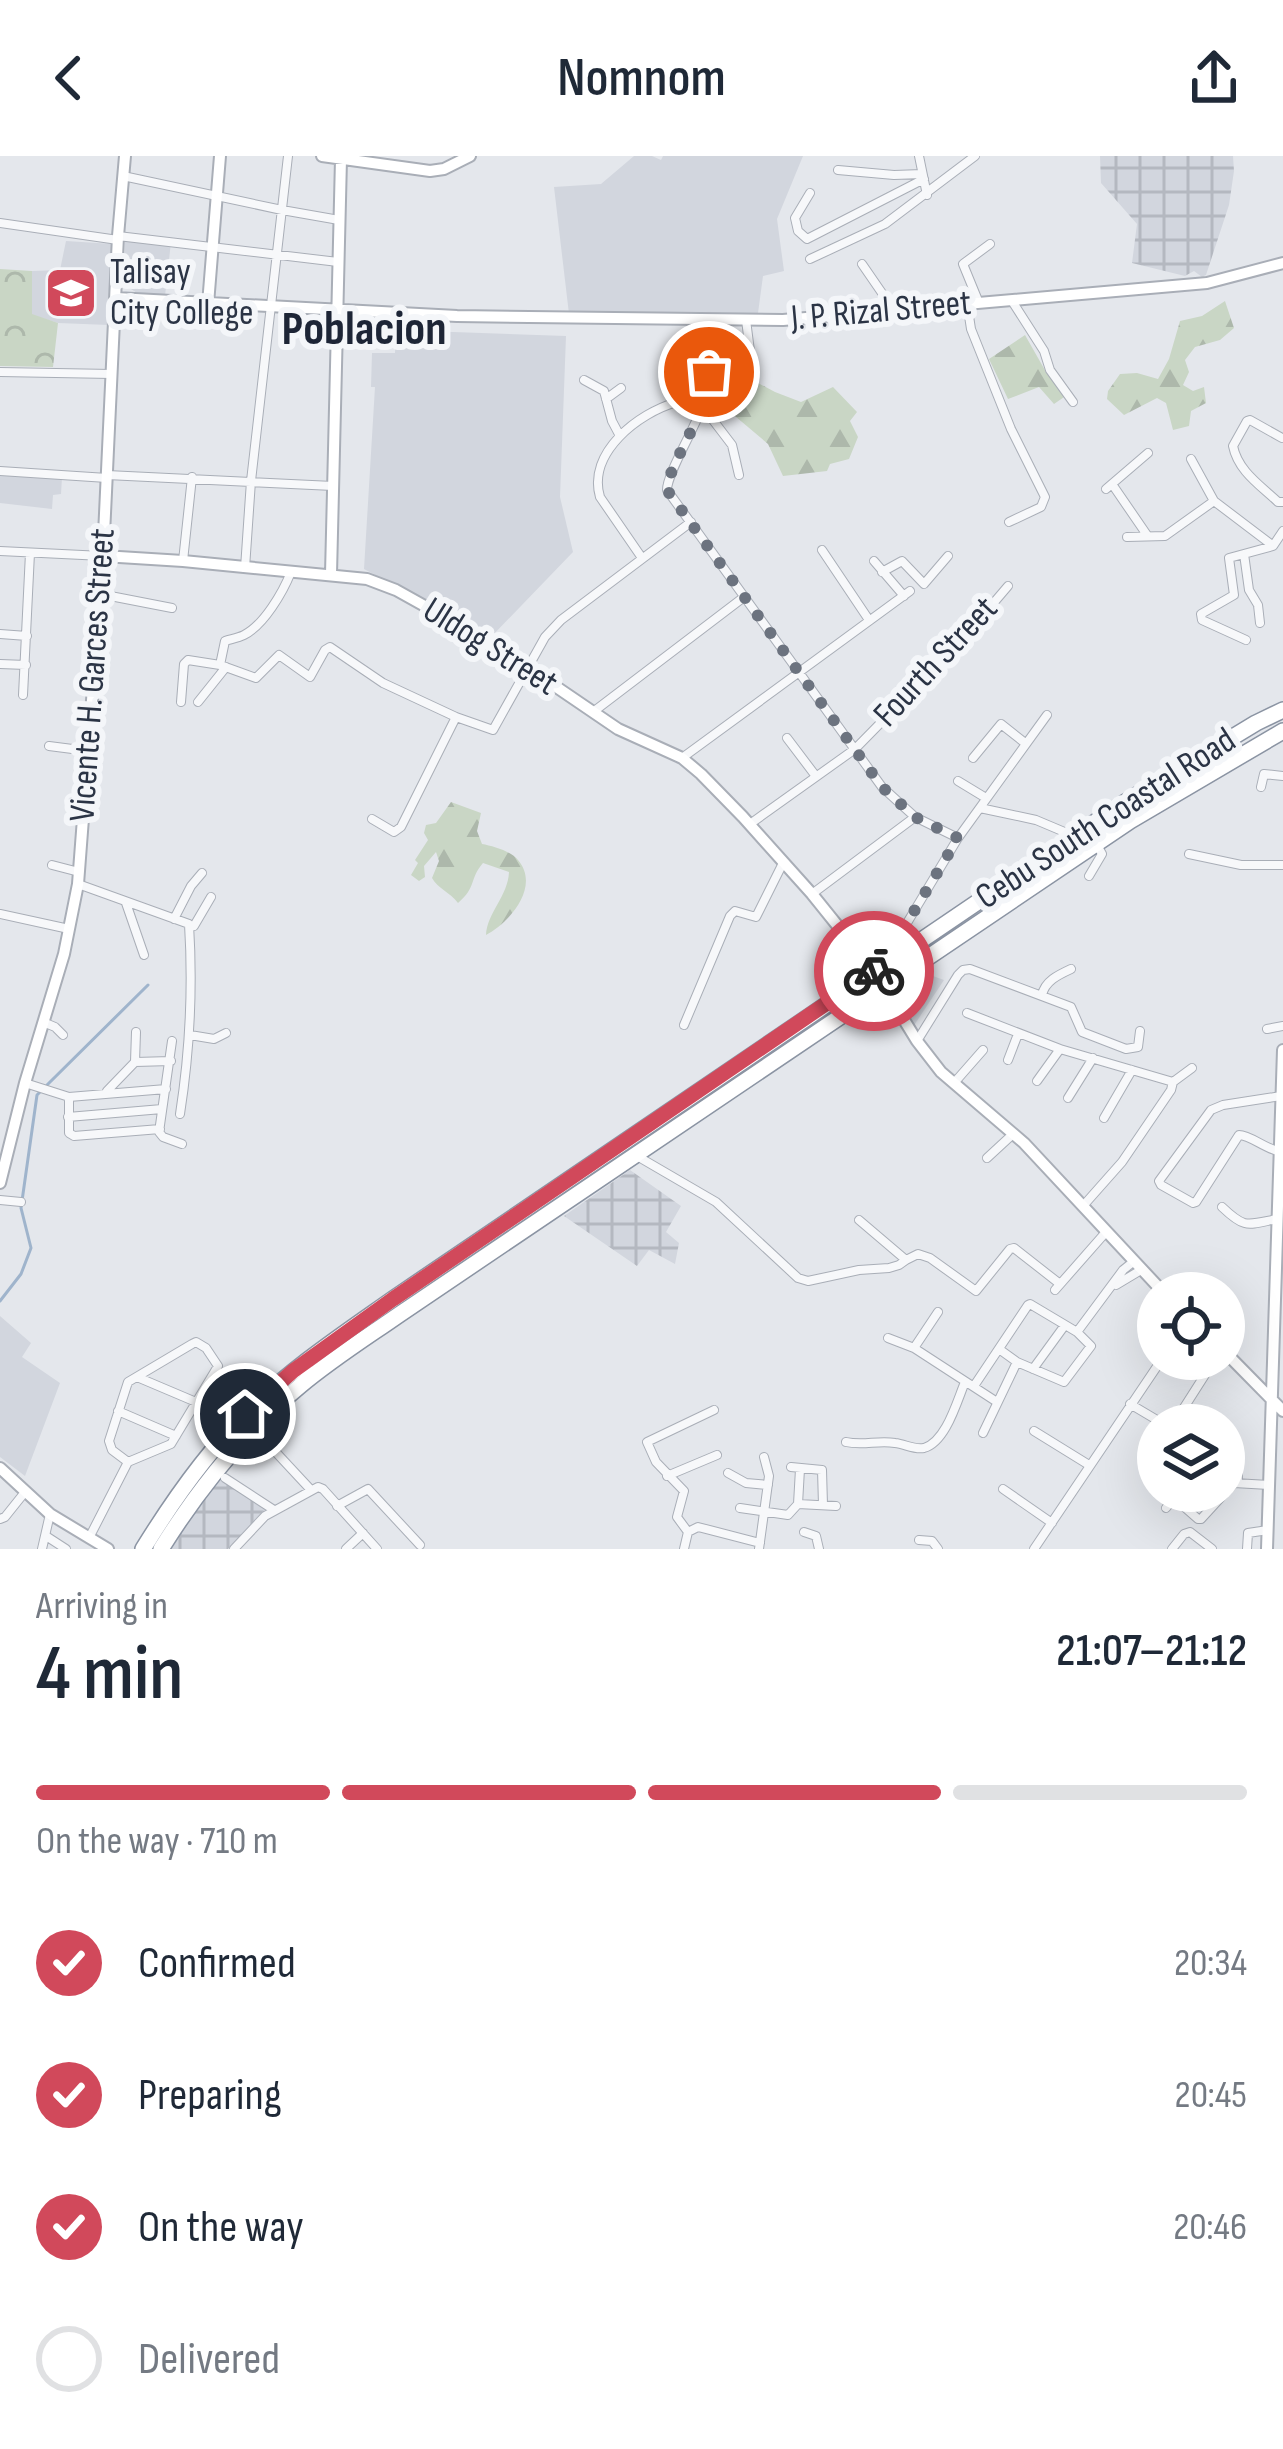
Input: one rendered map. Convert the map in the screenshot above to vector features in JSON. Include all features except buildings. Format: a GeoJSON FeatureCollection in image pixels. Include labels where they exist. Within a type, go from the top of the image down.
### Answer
{"type":"FeatureCollection","features":[{"type":"Feature","properties":{"kind":"highway","name":"Cebu South Coastal Road"},"geometry":{"type":"LineString","coordinates":[[142,1549],[215,1448],[293,1371],[1074,836],[1283,710]]}},
{"type":"Feature","properties":{"kind":"highway","name":"Cebu South Coastal Road"},"geometry":{"type":"LineString","coordinates":[[161,1549],[239,1444],[303,1384],[1096,844],[1283,731]]}},
{"type":"Feature","properties":{"kind":"street","name":"Vicente H. Garces Street"},"geometry":{"type":"LineString","coordinates":[[0,1184],[69,929],[78,878],[103,556],[124,156]]}},
{"type":"Feature","properties":{"kind":"street"},"geometry":{"type":"LineString","coordinates":[[208,304],[220,156]]}},
{"type":"Feature","properties":{"kind":"street"},"geometry":{"type":"LineString","coordinates":[[245,568],[288,156]]}},
{"type":"Feature","properties":{"kind":"street"},"geometry":{"type":"LineString","coordinates":[[322,156],[414,171],[445,169],[470,156]]}},
{"type":"Feature","properties":{"kind":"street"},"geometry":{"type":"LineString","coordinates":[[919,156],[927,195]]}},
{"type":"Feature","properties":{"kind":"street"},"geometry":{"type":"LineString","coordinates":[[810,259],[885,224],[972,157]]}},
{"type":"Feature","properties":{"kind":"street"},"geometry":{"type":"LineString","coordinates":[[331,574],[339,220],[346,158]]}},
{"type":"Feature","properties":{"kind":"street"},"geometry":{"type":"LineString","coordinates":[[838,170],[923,176]]}},
{"type":"Feature","properties":{"kind":"street"},"geometry":{"type":"LineString","coordinates":[[123,176],[339,220]]}},
{"type":"Feature","properties":{"kind":"street"},"geometry":{"type":"LineString","coordinates":[[810,193],[795,218],[806,239],[923,176]]}},
{"type":"Feature","properties":{"kind":"street"},"geometry":{"type":"LineString","coordinates":[[0,224],[338,262]]}},
{"type":"Feature","properties":{"kind":"street"},"geometry":{"type":"LineString","coordinates":[[990,244],[963,264],[973,303],[971,329],[1011,429],[1045,497],[1041,507],[1009,522]]}},
{"type":"Feature","properties":{"kind":"street"},"geometry":{"type":"LineString","coordinates":[[862,263],[894,310]]}},
{"type":"Feature","properties":{"kind":"street","name":"J. P. Rizal Street"},"geometry":{"type":"LineString","coordinates":[[116,298],[580,319],[783,320],[1207,283],[1283,263]]}},
{"type":"Feature","properties":{"kind":"street"},"geometry":{"type":"LineString","coordinates":[[1012,301],[1073,402]]}},
{"type":"Feature","properties":{"kind":"street"},"geometry":{"type":"LineString","coordinates":[[704,317],[709,372],[702,407],[666,485],[882,787],[915,817],[958,838]]}},
{"type":"Feature","properties":{"kind":"street"},"geometry":{"type":"LineString","coordinates":[[746,320],[752,359]]}},
{"type":"Feature","properties":{"kind":"street"},"geometry":{"type":"LineString","coordinates":[[0,372],[112,374]]}},
{"type":"Feature","properties":{"kind":"street"},"geometry":{"type":"LineString","coordinates":[[584,380],[601,387],[620,436]]}},
{"type":"Feature","properties":{"kind":"street"},"geometry":{"type":"LineString","coordinates":[[606,399],[620,388]]}},
{"type":"Feature","properties":{"kind":"street"},"geometry":{"type":"LineString","coordinates":[[642,558],[597,489],[605,453],[620,436],[665,405],[702,407],[732,445],[739,475]]}},
{"type":"Feature","properties":{"kind":"street"},"geometry":{"type":"LineString","coordinates":[[1282,438],[1250,420],[1233,446],[1246,472],[1283,502]]}},
{"type":"Feature","properties":{"kind":"street"},"geometry":{"type":"LineString","coordinates":[[1148,453],[1109,487],[1148,537]]}},
{"type":"Feature","properties":{"kind":"street"},"geometry":{"type":"LineString","coordinates":[[1191,459],[1214,501],[1273,546]]}},
{"type":"Feature","properties":{"kind":"street"},"geometry":{"type":"LineString","coordinates":[[0,471],[333,486]]}},
{"type":"Feature","properties":{"kind":"street"},"geometry":{"type":"LineString","coordinates":[[183,561],[192,477]]}},
{"type":"Feature","properties":{"kind":"street"},"geometry":{"type":"LineString","coordinates":[[1127,537],[1165,536],[1214,501]]}},
{"type":"Feature","properties":{"kind":"street"},"geometry":{"type":"LineString","coordinates":[[181,702],[186,661],[259,678],[279,655],[310,677],[330,647],[383,683],[456,717],[496,728],[545,637],[561,620],[691,522]]}},
{"type":"Feature","properties":{"kind":"street"},"geometry":{"type":"LineString","coordinates":[[1246,640],[1200,617],[1234,595],[1229,558],[1273,546],[1283,531]]}},
{"type":"Feature","properties":{"kind":"street","name":"Uldog Street"},"geometry":{"type":"LineString","coordinates":[[0,550],[331,574],[368,579],[396,590],[527,667],[618,729],[682,758],[783,861],[884,986]]}},
{"type":"Feature","properties":{"kind":"street"},"geometry":{"type":"LineString","coordinates":[[822,550],[869,620]]}},
{"type":"Feature","properties":{"kind":"street"},"geometry":{"type":"LineString","coordinates":[[23,695],[30,553]]}},
{"type":"Feature","properties":{"kind":"street"},"geometry":{"type":"LineString","coordinates":[[1244,554],[1260,622]]}},
{"type":"Feature","properties":{"kind":"street"},"geometry":{"type":"LineString","coordinates":[[882,572],[902,561],[924,584],[948,556]]}},
{"type":"Feature","properties":{"kind":"street"},"geometry":{"type":"LineString","coordinates":[[682,758],[907,594],[874,561]]}},
{"type":"Feature","properties":{"kind":"street"},"geometry":{"type":"LineString","coordinates":[[197,703],[223,666],[225,641],[255,626],[292,571]]}},
{"type":"Feature","properties":{"kind":"street","name":"Fourth Street"},"geometry":{"type":"LineString","coordinates":[[750,824],[855,749],[962,640],[1007,586]]}},
{"type":"Feature","properties":{"kind":"street"},"geometry":{"type":"LineString","coordinates":[[100,594],[172,608]]}},
{"type":"Feature","properties":{"kind":"street"},"geometry":{"type":"LineString","coordinates":[[593,712],[744,597]]}},
{"type":"Feature","properties":{"kind":"street"},"geometry":{"type":"LineString","coordinates":[[0,634],[27,636]]}},
{"type":"Feature","properties":{"kind":"street"},"geometry":{"type":"LineString","coordinates":[[0,664],[26,664]]}},
{"type":"Feature","properties":{"kind":"street"},"geometry":{"type":"LineString","coordinates":[[894,958],[895,943],[958,838],[1047,715]]}},
{"type":"Feature","properties":{"kind":"street"},"geometry":{"type":"LineString","coordinates":[[372,819],[394,832],[401,827],[456,717]]}},
{"type":"Feature","properties":{"kind":"street"},"geometry":{"type":"LineString","coordinates":[[973,758],[1000,724],[1025,743]]}},
{"type":"Feature","properties":{"kind":"street"},"geometry":{"type":"LineString","coordinates":[[787,738],[815,775]]}},
{"type":"Feature","properties":{"kind":"street"},"geometry":{"type":"LineString","coordinates":[[49,746],[88,751]]}},
{"type":"Feature","properties":{"kind":"street"},"geometry":{"type":"LineString","coordinates":[[1261,787],[1264,774],[1283,776]]}},
{"type":"Feature","properties":{"kind":"street"},"geometry":{"type":"LineString","coordinates":[[958,782],[986,798]]}},
{"type":"Feature","properties":{"kind":"street"},"geometry":{"type":"LineString","coordinates":[[980,808],[1036,820],[1074,836]]}},
{"type":"Feature","properties":{"kind":"street"},"geometry":{"type":"LineString","coordinates":[[812,894],[915,817]]}},
{"type":"Feature","properties":{"kind":"street"},"geometry":{"type":"LineString","coordinates":[[1089,876],[1102,854],[1096,844]]}},
{"type":"Feature","properties":{"kind":"street"},"geometry":{"type":"LineString","coordinates":[[1189,854],[1241,865],[1283,865]]}},
{"type":"Feature","properties":{"kind":"street"},"geometry":{"type":"LineString","coordinates":[[684,1025],[730,916],[735,910],[752,918],[759,915],[783,861]]}},
{"type":"Feature","properties":{"kind":"street"},"geometry":{"type":"LineString","coordinates":[[52,865],[125,901],[189,924],[190,1035],[180,1114]]}},
{"type":"Feature","properties":{"kind":"street"},"geometry":{"type":"LineString","coordinates":[[174,919],[202,872]]}},
{"type":"Feature","properties":{"kind":"street"},"geometry":{"type":"LineString","coordinates":[[194,926],[211,897]]}},
{"type":"Feature","properties":{"kind":"street"},"geometry":{"type":"LineString","coordinates":[[125,901],[144,956]]}},
{"type":"Feature","properties":{"kind":"street"},"geometry":{"type":"LineString","coordinates":[[0,914],[69,929]]}},
{"type":"Feature","properties":{"kind":"street"},"geometry":{"type":"LineString","coordinates":[[917,1041],[963,970],[970,969],[1071,1007],[1077,1026],[1088,1035],[1132,1048],[1138,1047],[1140,1030]]}},
{"type":"Feature","properties":{"kind":"street"},"geometry":{"type":"LineString","coordinates":[[1042,996],[1054,977],[1071,969]]}},
{"type":"Feature","properties":{"kind":"street"},"geometry":{"type":"LineString","coordinates":[[884,986],[941,1072],[1013,1134],[1143,1272]]}},
{"type":"Feature","properties":{"kind":"street"},"geometry":{"type":"LineString","coordinates":[[967,1013],[1060,1049],[1173,1082]]}},
{"type":"Feature","properties":{"kind":"street"},"geometry":{"type":"LineString","coordinates":[[43,1022],[63,1035]]}},
{"type":"Feature","properties":{"kind":"street"},"geometry":{"type":"LineString","coordinates":[[1267,1029],[1283,1026]]}},
{"type":"Feature","properties":{"kind":"street"},"geometry":{"type":"LineString","coordinates":[[105,1094],[135,1062],[136,1032]]}},
{"type":"Feature","properties":{"kind":"street"},"geometry":{"type":"LineString","coordinates":[[190,1035],[214,1039],[226,1033]]}},
{"type":"Feature","properties":{"kind":"street"},"geometry":{"type":"LineString","coordinates":[[1008,1060],[1018,1034]]}},
{"type":"Feature","properties":{"kind":"street"},"geometry":{"type":"LineString","coordinates":[[172,1041],[160,1129],[163,1137],[182,1144]]}},
{"type":"Feature","properties":{"kind":"street"},"geometry":{"type":"LineString","coordinates":[[1037,1081],[1060,1049]]}},
{"type":"Feature","properties":{"kind":"street"},"geometry":{"type":"LineString","coordinates":[[954,1083],[983,1050]]}},
{"type":"Feature","properties":{"kind":"street"},"geometry":{"type":"LineString","coordinates":[[1267,1549],[1283,1050]]}},
{"type":"Feature","properties":{"kind":"street"},"geometry":{"type":"LineString","coordinates":[[1068,1098],[1093,1058]]}},
{"type":"Feature","properties":{"kind":"street"},"geometry":{"type":"LineString","coordinates":[[135,1062],[171,1061]]}},
{"type":"Feature","properties":{"kind":"street"},"geometry":{"type":"LineString","coordinates":[[1082,1207],[1122,1162],[1173,1082],[1192,1068]]}},
{"type":"Feature","properties":{"kind":"street"},"geometry":{"type":"LineString","coordinates":[[1104,1118],[1132,1070]]}},
{"type":"Feature","properties":{"kind":"street"},"geometry":{"type":"LineString","coordinates":[[25,1083],[68,1097],[166,1089]]}},
{"type":"Feature","properties":{"kind":"street"},"geometry":{"type":"LineString","coordinates":[[1278,1151],[1239,1135],[1196,1202],[1188,1203],[1161,1185],[1211,1111],[1281,1096]]}},
{"type":"Feature","properties":{"kind":"street"},"geometry":{"type":"LineString","coordinates":[[68,1097],[69,1133],[74,1136],[160,1129]]}},
{"type":"Feature","properties":{"kind":"street"},"geometry":{"type":"LineString","coordinates":[[68,1117],[163,1109]]}},
{"type":"Feature","properties":{"kind":"street"},"geometry":{"type":"LineString","coordinates":[[987,1158],[1013,1134]]}},
{"type":"Feature","properties":{"kind":"street"},"geometry":{"type":"LineString","coordinates":[[636,1156],[716,1202],[808,1281],[889,1268],[918,1254],[976,1291],[1014,1248],[1058,1287],[1106,1232]]}},
{"type":"Feature","properties":{"kind":"street"},"geometry":{"type":"LineString","coordinates":[[0,1200],[21,1202]]}},
{"type":"Feature","properties":{"kind":"street"},"geometry":{"type":"LineString","coordinates":[[1222,1207],[1246,1225],[1277,1219]]}},
{"type":"Feature","properties":{"kind":"street"},"geometry":{"type":"LineString","coordinates":[[859,1220],[905,1260]]}},
{"type":"Feature","properties":{"kind":"street"},"geometry":{"type":"LineString","coordinates":[[1077,1332],[1114,1286],[1136,1276],[1137,1266]]}},
{"type":"Feature","properties":{"kind":"street"},"geometry":{"type":"LineString","coordinates":[[846,1442],[927,1448],[1030,1304],[1091,1346],[1061,1382],[999,1349]]}},
{"type":"Feature","properties":{"kind":"street"},"geometry":{"type":"LineString","coordinates":[[914,1348],[938,1312]]}},
{"type":"Feature","properties":{"kind":"street"},"geometry":{"type":"LineString","coordinates":[[1034,1369],[1065,1324]]}},
{"type":"Feature","properties":{"kind":"street"},"geometry":{"type":"LineString","coordinates":[[888,1338],[914,1348],[997,1402]]}},
{"type":"Feature","properties":{"kind":"street"},"geometry":{"type":"LineString","coordinates":[[89,1538],[128,1462],[167,1448],[176,1436],[218,1366],[206,1348],[196,1342],[128,1382],[109,1445],[128,1462]]}},
{"type":"Feature","properties":{"kind":"street"},"geometry":{"type":"LineString","coordinates":[[983,1433],[1017,1362]]}},
{"type":"Feature","properties":{"kind":"street"},"geometry":{"type":"LineString","coordinates":[[1245,1372],[1283,1411]]}},
{"type":"Feature","properties":{"kind":"street"},"geometry":{"type":"LineString","coordinates":[[136,1376],[196,1402]]}},
{"type":"Feature","properties":{"kind":"street"},"geometry":{"type":"LineString","coordinates":[[1034,1549],[1147,1380]]}},
{"type":"Feature","properties":{"kind":"street"},"geometry":{"type":"LineString","coordinates":[[1130,1404],[1171,1424],[1202,1380]]}},
{"type":"Feature","properties":{"kind":"street"},"geometry":{"type":"LineString","coordinates":[[684,1549],[688,1532],[677,1517],[684,1491],[656,1462],[647,1442],[714,1410]]}},
{"type":"Feature","properties":{"kind":"street"},"geometry":{"type":"LineString","coordinates":[[118,1411],[176,1436]]}},
{"type":"Feature","properties":{"kind":"street"},"geometry":{"type":"LineString","coordinates":[[1034,1431],[1089,1466]]}},
{"type":"Feature","properties":{"kind":"street"},"geometry":{"type":"LineString","coordinates":[[272,1448],[311,1490]]}},
{"type":"Feature","properties":{"kind":"street"},"geometry":{"type":"LineString","coordinates":[[667,1476],[717,1454]]}},
{"type":"Feature","properties":{"kind":"street"},"geometry":{"type":"LineString","coordinates":[[688,1532],[698,1527],[759,1546],[769,1476],[764,1457]]}},
{"type":"Feature","properties":{"kind":"street"},"geometry":{"type":"LineString","coordinates":[[0,1468],[50,1514],[109,1549]]}},
{"type":"Feature","properties":{"kind":"street"},"geometry":{"type":"LineString","coordinates":[[740,1508],[788,1515],[798,1504],[796,1468],[822,1470],[823,1505]]}},
{"type":"Feature","properties":{"kind":"street"},"geometry":{"type":"LineString","coordinates":[[728,1473],[746,1483],[768,1485]]}},
{"type":"Feature","properties":{"kind":"street"},"geometry":{"type":"LineString","coordinates":[[224,1478],[274,1510]]}},
{"type":"Feature","properties":{"kind":"street"},"geometry":{"type":"LineString","coordinates":[[1245,1484],[1269,1485]]}},
{"type":"Feature","properties":{"kind":"street"},"geometry":{"type":"LineString","coordinates":[[234,1549],[274,1510],[311,1490],[323,1489],[377,1549]]}},
{"type":"Feature","properties":{"kind":"street"},"geometry":{"type":"LineString","coordinates":[[337,1506],[368,1489],[420,1545]]}},
{"type":"Feature","properties":{"kind":"street"},"geometry":{"type":"LineString","coordinates":[[1003,1489],[1052,1523]]}},
{"type":"Feature","properties":{"kind":"street"},"geometry":{"type":"LineString","coordinates":[[0,1519],[26,1492]]}},
{"type":"Feature","properties":{"kind":"street"},"geometry":{"type":"LineString","coordinates":[[798,1504],[836,1506]]}},
{"type":"Feature","properties":{"kind":"street"},"geometry":{"type":"LineString","coordinates":[[42,1549],[50,1514]]}},
{"type":"Feature","properties":{"kind":"street"},"geometry":{"type":"LineString","coordinates":[[1247,1549],[1249,1533],[1268,1530]]}},
{"type":"Feature","properties":{"kind":"street"},"geometry":{"type":"LineString","coordinates":[[804,1532],[816,1536],[818,1549]]}},
{"type":"Feature","properties":{"kind":"street"},"geometry":{"type":"LineString","coordinates":[[1172,1549],[1190,1532],[1212,1549]]}},
{"type":"Feature","properties":{"kind":"street"},"geometry":{"type":"LineString","coordinates":[[346,1549],[363,1533]]}},
{"type":"Feature","properties":{"kind":"street"},"geometry":{"type":"LineString","coordinates":[[46,1536],[66,1549]]}},
{"type":"Feature","properties":{"kind":"street"},"geometry":{"type":"LineString","coordinates":[[919,1540],[932,1541],[938,1549]]}},
{"type":"Feature","properties":{"kind":"shaded area"},"geometry":{"type":"Polygon","coordinates":[[[634,156],[661,160],[663,156],[803,156],[777,219],[784,271],[763,276],[758,313],[569,314],[554,187],[601,184],[634,156]]]}},
{"type":"Feature","properties":{"kind":"shaded area"},"geometry":{"type":"Polygon","coordinates":[[[1100,156],[1233,156],[1229,205],[1206,275],[1194,271],[1185,276],[1132,263],[1137,224],[1101,183],[1100,156]]]}},
{"type":"Feature","properties":{"kind":"shaded area","name":"Talisay City College"},"geometry":{"type":"Polygon","coordinates":[[[125,239],[171,242],[165,296],[140,295],[128,287],[125,239]]]}},
{"type":"Feature","properties":{"kind":"shaded area","name":"Talisay City College"},"geometry":{"type":"Polygon","coordinates":[[[66,241],[113,244],[109,325],[58,323],[32,315],[32,271],[60,270],[66,241]]]}},
{"type":"Feature","properties":{"kind":"shaded area"},"geometry":{"type":"Polygon","coordinates":[[[396,330],[566,336],[560,497],[573,552],[491,637],[364,569],[375,387],[371,387],[372,353],[395,353],[396,330]]]}},
{"type":"Feature","properties":{"kind":"shaded area"},"geometry":{"type":"Polygon","coordinates":[[[0,472],[62,477],[61,494],[53,495],[52,509],[0,503],[0,472]]]}},
{"type":"Feature","properties":{"kind":"shaded area"},"geometry":{"type":"Polygon","coordinates":[[[916,970],[944,980],[911,1030],[891,992],[916,970]]]}},
{"type":"Feature","properties":{"kind":"shaded area"},"geometry":{"type":"Polygon","coordinates":[[[630,1170],[681,1206],[666,1232],[679,1243],[675,1264],[649,1250],[637,1266],[564,1216],[630,1170]]]}},
{"type":"Feature","properties":{"kind":"shaded area"},"geometry":{"type":"Polygon","coordinates":[[[0,1316],[31,1343],[22,1357],[60,1383],[25,1476],[0,1457],[0,1316]]]}},
{"type":"Feature","properties":{"kind":"shaded area"},"geometry":{"type":"Polygon","coordinates":[[[217,1478],[266,1508],[228,1549],[168,1549],[217,1478]]]}},
{"type":"Feature","properties":{"kind":"green space"},"geometry":{"type":"Polygon","coordinates":[[[0,269],[32,271],[32,314],[58,323],[53,367],[0,366],[0,269]]]}},
{"type":"Feature","properties":{"kind":"green space"},"geometry":{"type":"Polygon","coordinates":[[[1225,301],[1234,328],[1220,340],[1195,347],[1185,360],[1189,372],[1183,385],[1193,391],[1204,387],[1206,403],[1191,411],[1189,426],[1173,430],[1166,403],[1157,398],[1124,415],[1107,399],[1120,374],[1158,379],[1180,321],[1202,316],[1225,301]]]}},
{"type":"Feature","properties":{"kind":"green space"},"geometry":{"type":"Polygon","coordinates":[[[1025,335],[1046,372],[1067,395],[1054,404],[1039,387],[1008,399],[989,359],[1025,335]]]}},
{"type":"Feature","properties":{"kind":"green space"},"geometry":{"type":"Polygon","coordinates":[[[741,374],[801,402],[833,387],[857,412],[850,421],[858,437],[849,459],[830,464],[827,471],[783,476],[768,444],[723,406],[722,386],[741,374]]]}},
{"type":"Feature","properties":{"kind":"green space"},"geometry":{"type":"Polygon","coordinates":[[[451,802],[481,813],[477,831],[482,844],[511,854],[524,870],[526,881],[519,903],[486,935],[509,872],[483,863],[458,903],[432,878],[439,861],[436,852],[424,866],[425,877],[419,881],[411,875],[428,840],[426,825],[436,823],[451,802]]]}},
{"type":"Feature","properties":{"kind":"waterway"},"geometry":{"type":"LineString","coordinates":[[47,1085],[148,985]]}},
{"type":"Feature","properties":{"kind":"waterway"},"geometry":{"type":"LineString","coordinates":[[0,1301],[21,1274],[31,1248],[21,1208],[40,1092]]}},
{"type":"Feature","properties":{"kind":"way so far"},"geometry":{"type":"LineString","coordinates":[[709,372],[702,405],[667,490],[882,787],[915,817],[958,838],[895,943],[894,958],[874,971]]}},
{"type":"Feature","properties":{"kind":"place","name":"Talisay City College"},"geometry":{"type":"Point","coordinates":[71,293]}},
{"type":"Feature","properties":{"kind":"district","name":"Poblacion"},"geometry":{"type":"Point","coordinates":[364,329]}},
{"type":"Feature","properties":{"kind":"route"},"geometry":{"type":"LineString","coordinates":[[245,1414],[293,1371],[393,1299],[874,971]]}}]}
